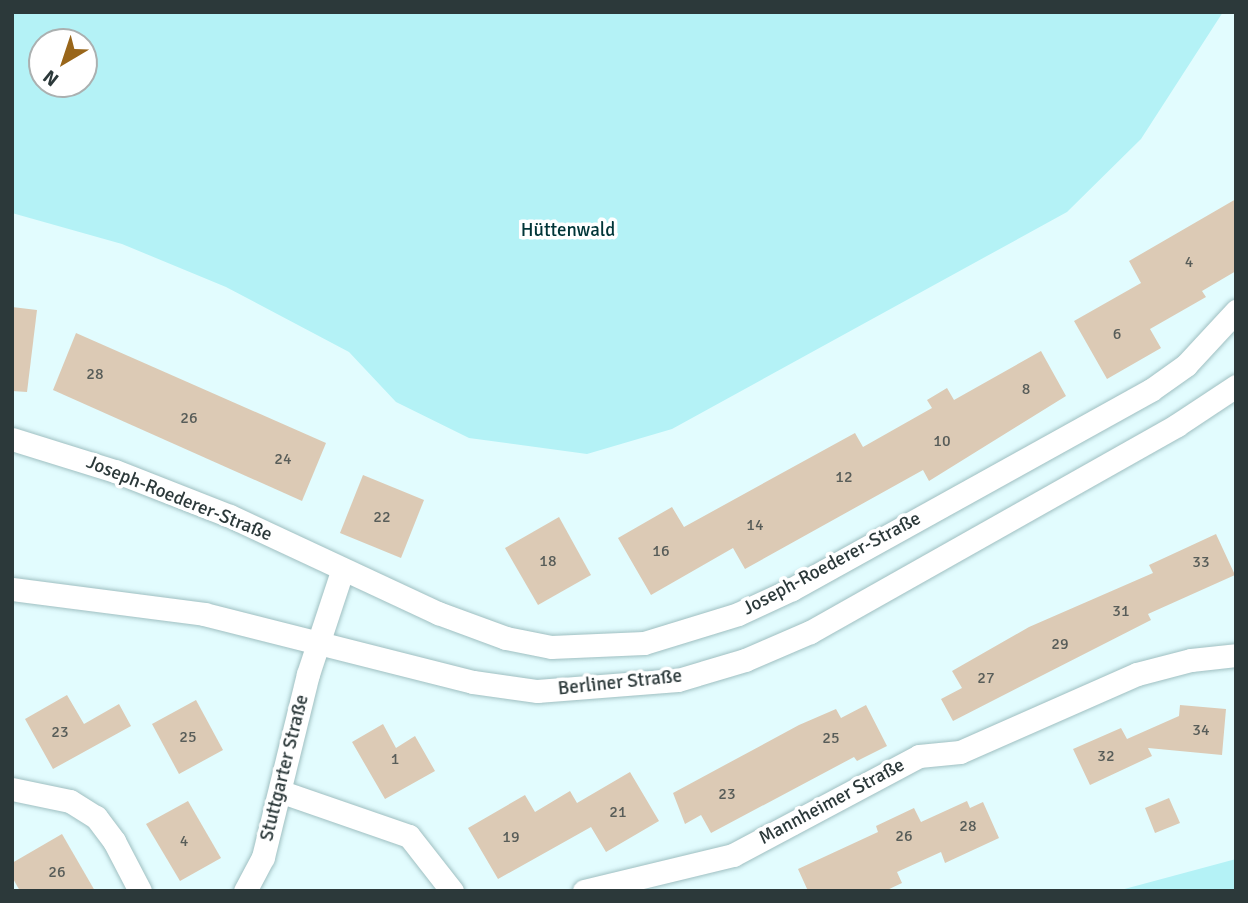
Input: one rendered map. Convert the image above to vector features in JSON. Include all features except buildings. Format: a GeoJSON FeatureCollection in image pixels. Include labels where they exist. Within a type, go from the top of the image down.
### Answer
{"type":"FeatureCollection","features":[{"type":"Feature","properties":{"kind":"street","name":"Joseph-Roederer-Straße"},"geometry":{"type":"LineString","coordinates":[[12,439],[115,471],[217,511],[342,570],[449,617],[506,638],[551,647],[644,643],[696,629],[792,589],[1151,390],[1186,365],[1236,311]]}},
{"type":"Feature","properties":{"kind":"street","name":"Berliner Straße"},"geometry":{"type":"LineString","coordinates":[[12,589],[204,614],[473,682],[537,691],[678,680],[745,660],[810,632],[1177,425],[1236,386]]}},
{"type":"Feature","properties":{"kind":"street","name":"Berliner Straße"},"geometry":{"type":"LineString","coordinates":[[1177,425],[1236,398]]}},
{"type":"Feature","properties":{"kind":"street"},"geometry":{"type":"LineString","coordinates":[[317,642],[342,570]]}},
{"type":"Feature","properties":{"kind":"street","name":"Stuttgarter Straße"},"geometry":{"type":"LineString","coordinates":[[245,891],[263,857],[282,792],[317,642]]}},
{"type":"Feature","properties":{"kind":"street","name":"Mannheimer Straße"},"geometry":{"type":"LineString","coordinates":[[584,891],[733,855],[919,756],[960,752],[1137,674],[1191,660],[1236,655]]}},
{"type":"Feature","properties":{"kind":"street"},"geometry":{"type":"LineString","coordinates":[[12,789],[70,801],[96,817],[114,841],[141,891]]}},
{"type":"Feature","properties":{"kind":"street"},"geometry":{"type":"LineString","coordinates":[[282,792],[409,836],[452,891]]}},
{"type":"Feature","properties":{"kind":"green space","name":"Hüttenwald"},"geometry":{"type":"Polygon","coordinates":[[[12,12],[1223,12],[1141,139],[1067,212],[672,429],[587,454],[469,438],[396,402],[349,352],[226,287],[122,244],[12,213],[12,12]]]}},
{"type":"Feature","properties":{"kind":"green space"},"geometry":{"type":"Polygon","coordinates":[[[1236,859],[1236,891],[1117,891],[1236,859]]]}}]}
